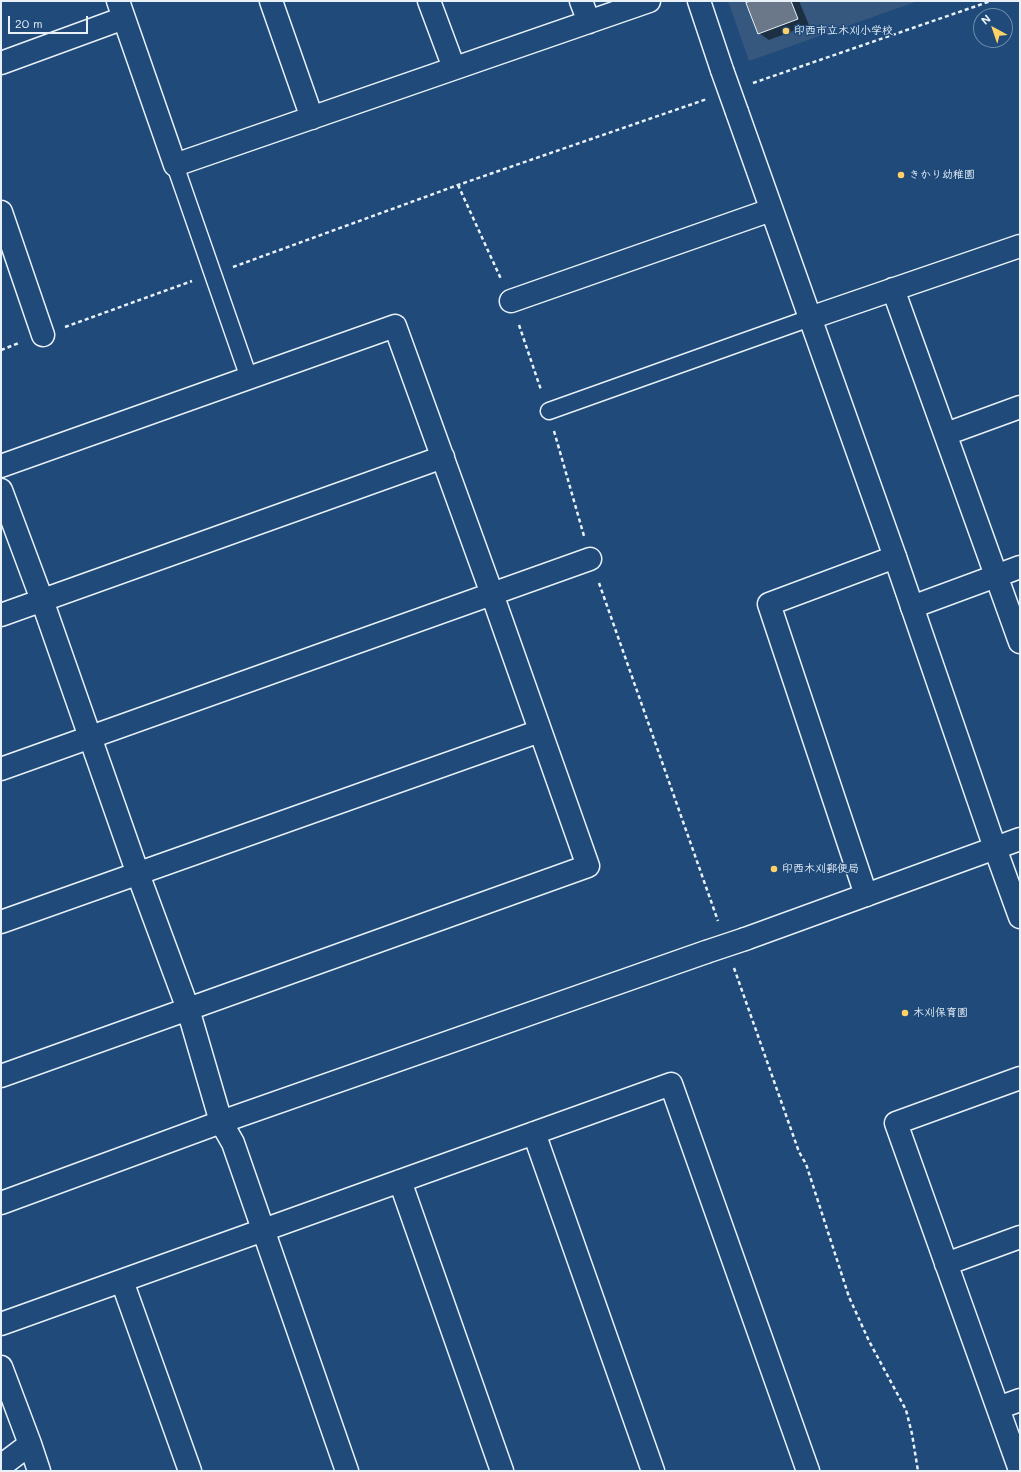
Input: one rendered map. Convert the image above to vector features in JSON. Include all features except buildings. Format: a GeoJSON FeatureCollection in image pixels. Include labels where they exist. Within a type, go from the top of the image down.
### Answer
{"type":"FeatureCollection","features":[{"type":"Feature","properties":{"kind":"street"},"geometry":{"type":"LineString","coordinates":[[271,1],[312,118]]}},
{"type":"Feature","properties":{"kind":"street"},"geometry":{"type":"LineString","coordinates":[[429,1],[454,68]]}},
{"type":"Feature","properties":{"kind":"street"},"geometry":{"type":"LineString","coordinates":[[581,1],[589,22]]}},
{"type":"Feature","properties":{"kind":"street"},"geometry":{"type":"LineString","coordinates":[[1,63],[121,9],[175,165],[649,1]]}},
{"type":"Feature","properties":{"kind":"street"},"geometry":{"type":"LineString","coordinates":[[698,1],[895,557],[995,848],[1020,916]]}},
{"type":"Feature","properties":{"kind":"street"},"geometry":{"type":"LineString","coordinates":[[510,301],[771,210]]}},
{"type":"Feature","properties":{"kind":"street"},"geometry":{"type":"LineString","coordinates":[[1,212],[5,235],[43,335]]}},
{"type":"Feature","properties":{"kind":"street"},"geometry":{"type":"LineString","coordinates":[[810,318],[1020,246]]}},
{"type":"Feature","properties":{"kind":"street"},"geometry":{"type":"LineString","coordinates":[[893,289],[1020,642]]}},
{"type":"Feature","properties":{"kind":"street"},"geometry":{"type":"LineString","coordinates":[[1,466],[395,326],[588,866],[1,1076]]}},
{"type":"Feature","properties":{"kind":"street"},"geometry":{"type":"LineString","coordinates":[[946,434],[1020,407]]}},
{"type":"Feature","properties":{"kind":"street"},"geometry":{"type":"LineString","coordinates":[[1,615],[443,457]]}},
{"type":"Feature","properties":{"kind":"street"},"geometry":{"type":"LineString","coordinates":[[1,490],[42,600],[138,874],[188,1009],[221,1122],[233,1143],[347,1471]]}},
{"type":"Feature","properties":{"kind":"street"},"geometry":{"type":"LineString","coordinates":[[866,896],[769,604],[895,557]]}},
{"type":"Feature","properties":{"kind":"street"},"geometry":{"type":"LineString","coordinates":[[1,769],[590,559]]}},
{"type":"Feature","properties":{"kind":"street"},"geometry":{"type":"LineString","coordinates":[[912,607],[1020,567]]}},
{"type":"Feature","properties":{"kind":"street"},"geometry":{"type":"LineString","coordinates":[[1,922],[540,731]]}},
{"type":"Feature","properties":{"kind":"street"},"geometry":{"type":"LineString","coordinates":[[1,1203],[221,1122],[745,939],[1020,839]]}},
{"type":"Feature","properties":{"kind":"street"},"geometry":{"type":"LineString","coordinates":[[1020,1078],[896,1123],[1020,1470]]}},
{"type":"Feature","properties":{"kind":"street"},"geometry":{"type":"LineString","coordinates":[[1,1324],[671,1084],[808,1471]]}},
{"type":"Feature","properties":{"kind":"street"},"geometry":{"type":"LineString","coordinates":[[534,1133],[653,1471]]}},
{"type":"Feature","properties":{"kind":"street"},"geometry":{"type":"LineString","coordinates":[[400,1181],[502,1471]]}},
{"type":"Feature","properties":{"kind":"street"},"geometry":{"type":"LineString","coordinates":[[946,1264],[1020,1237]]}},
{"type":"Feature","properties":{"kind":"street"},"geometry":{"type":"LineString","coordinates":[[122,1281],[190,1471]]}},
{"type":"Feature","properties":{"kind":"street"},"geometry":{"type":"LineString","coordinates":[[1,1367],[39,1471]]}},
{"type":"Feature","properties":{"kind":"street"},"geometry":{"type":"LineString","coordinates":[[998,1408],[1020,1400]]}},
{"type":"Feature","properties":{"kind":"street"},"geometry":{"type":"LineString","coordinates":[[1,1466],[30,1444]]}},
{"type":"Feature","properties":{"kind":"lane"},"geometry":{"type":"LineString","coordinates":[[175,165],[249,378]]}},
{"type":"Feature","properties":{"kind":"lane"},"geometry":{"type":"LineString","coordinates":[[549,411],[810,318]]}},
{"type":"Feature","properties":{"kind":"path"},"geometry":{"type":"LineString","coordinates":[[751,84],[991,1]]}},
{"type":"Feature","properties":{"kind":"path"},"geometry":{"type":"LineString","coordinates":[[1,350],[458,185],[713,97]]}},
{"type":"Feature","properties":{"kind":"path"},"geometry":{"type":"LineString","coordinates":[[458,185],[510,301],[549,411],[590,559],[720,927]]}},
{"type":"Feature","properties":{"kind":"path"},"geometry":{"type":"LineString","coordinates":[[733,964],[799,1152],[806,1164],[849,1297],[869,1341],[906,1410],[912,1434],[918,1471]]}},
{"type":"Feature","properties":{"kind":"shaded area","name":"印西市立木刈小学校"},"geometry":{"type":"Polygon","coordinates":[[[728,1],[918,1],[749,61],[728,1]]]}},
{"type":"Feature","properties":{"kind":"place","name":"印西市立木刈小学校"},"geometry":{"type":"Point","coordinates":[786,31]}},
{"type":"Feature","properties":{"kind":"place","name":"きかり幼稚園"},"geometry":{"type":"Point","coordinates":[901,175]}},
{"type":"Feature","properties":{"kind":"place","name":"印西木刈郵便局"},"geometry":{"type":"Point","coordinates":[774,869]}},
{"type":"Feature","properties":{"kind":"place","name":"木刈保育園"},"geometry":{"type":"Point","coordinates":[905,1013]}}]}
